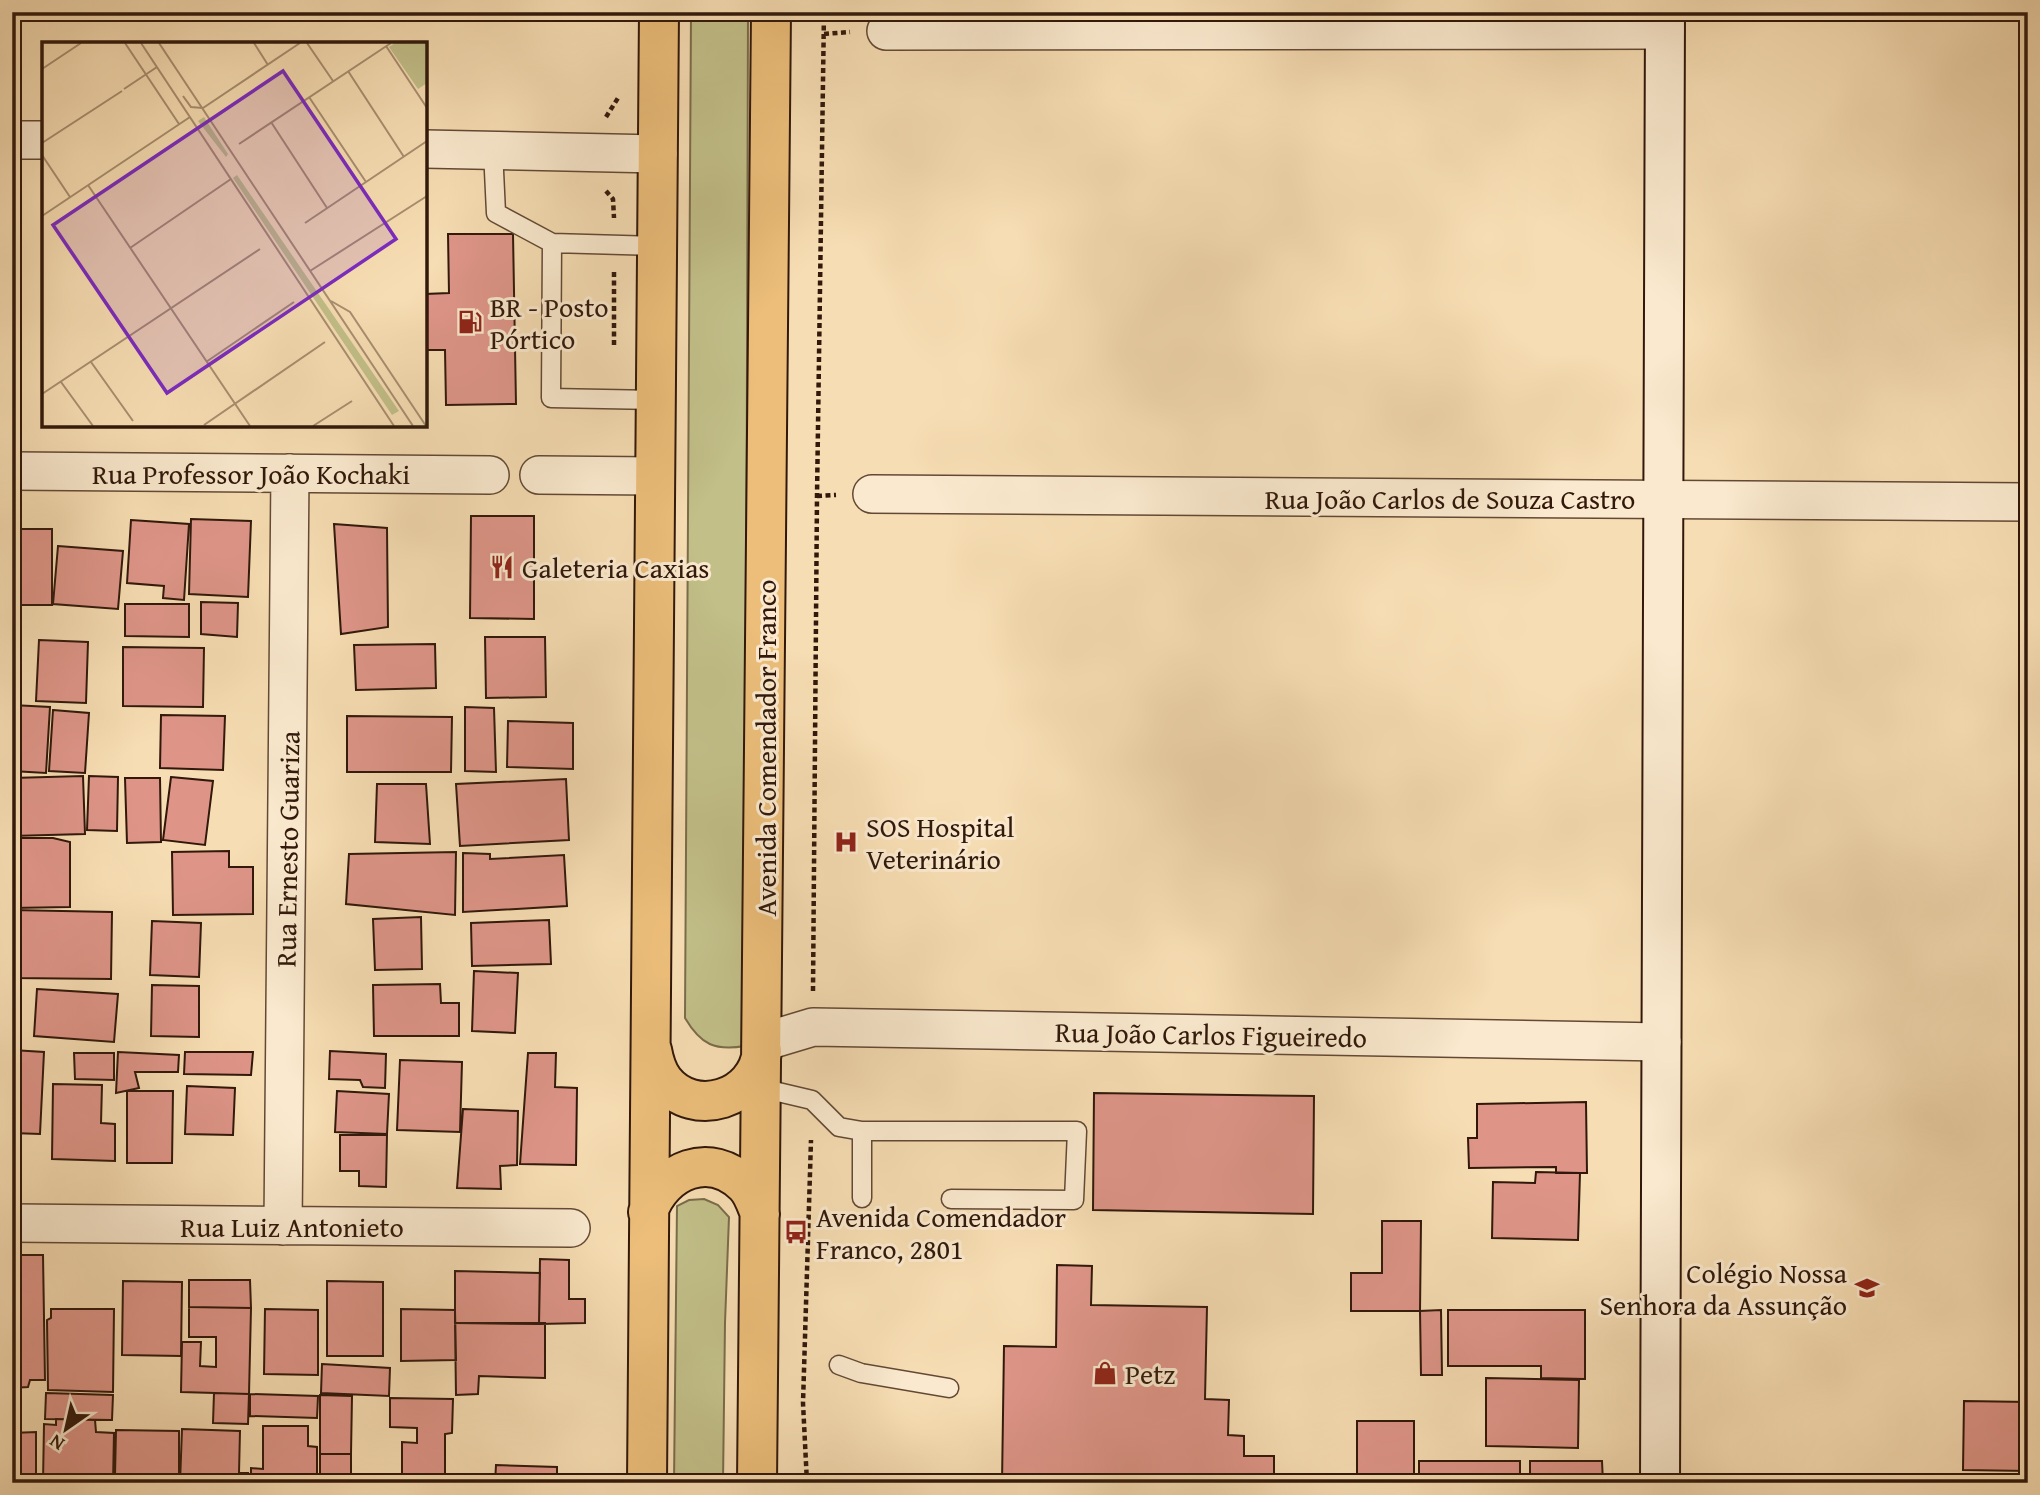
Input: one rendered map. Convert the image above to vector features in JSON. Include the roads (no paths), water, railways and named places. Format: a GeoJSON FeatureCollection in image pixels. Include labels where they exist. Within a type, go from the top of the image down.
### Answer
{"type":"FeatureCollection","features":[{"type":"Feature","properties":{"kind":"highway"},"geometry":{"type":"LineString","coordinates":[[647,1483],[659,12]]}},
{"type":"Feature","properties":{"kind":"highway","name":"Avenida Comendador Franco"},"geometry":{"type":"LineString","coordinates":[[758,1483],[771,12]]}},
{"type":"Feature","properties":{"kind":"highway"},"geometry":{"type":"LineString","coordinates":[[652,1049],[655,1066],[664,1081],[677,1093],[693,1100],[711,1101],[728,1098],[743,1089],[754,1076],[761,1060],[763,1042]]}},
{"type":"Feature","properties":{"kind":"highway"},"geometry":{"type":"LineString","coordinates":[[648,1212],[653,1198],[674,1175],[704,1167],[727,1173],[746,1186],[755,1199],[760,1214]]}},
{"type":"Feature","properties":{"kind":"street"},"geometry":{"type":"LineString","coordinates":[[886,31],[1665,21],[1660,1483]]}},
{"type":"Feature","properties":{"kind":"street"},"geometry":{"type":"LineString","coordinates":[[12,139],[42,140]]}},
{"type":"Feature","properties":{"kind":"street"},"geometry":{"type":"LineString","coordinates":[[427,149],[658,154]]}},
{"type":"Feature","properties":{"kind":"street","name":"Rua Professor João Kochaki"},"geometry":{"type":"LineString","coordinates":[[12,471],[490,475]]}},
{"type":"Feature","properties":{"kind":"street","name":"Rua Ernesto Guariza"},"geometry":{"type":"LineString","coordinates":[[283,1226],[290,473]]}},
{"type":"Feature","properties":{"kind":"street"},"geometry":{"type":"LineString","coordinates":[[539,475],[655,476]]}},
{"type":"Feature","properties":{"kind":"street","name":"Rua João Carlos de Souza Castro"},"geometry":{"type":"LineString","coordinates":[[872,494],[2028,502]]}},
{"type":"Feature","properties":{"kind":"street","name":"Rua João Carlos Figueiredo"},"geometry":{"type":"LineString","coordinates":[[763,1042],[813,1027],[1662,1042]]}},
{"type":"Feature","properties":{"kind":"street","name":"Rua Luiz Antonieto"},"geometry":{"type":"LineString","coordinates":[[12,1223],[571,1228]]}},
{"type":"Feature","properties":{"kind":"lane"},"geometry":{"type":"LineString","coordinates":[[493,150],[495,213],[552,243],[657,246]]}},
{"type":"Feature","properties":{"kind":"lane"},"geometry":{"type":"LineString","coordinates":[[552,243],[551,398],[656,400]]}},
{"type":"Feature","properties":{"kind":"lane"},"geometry":{"type":"LineString","coordinates":[[761,1088],[812,1100],[839,1127],[862,1131],[1077,1130],[1074,1200],[951,1199]]}},
{"type":"Feature","properties":{"kind":"lane"},"geometry":{"type":"LineString","coordinates":[[862,1131],[862,1198]]}},
{"type":"Feature","properties":{"kind":"lane"},"geometry":{"type":"LineString","coordinates":[[839,1366],[861,1373],[949,1388]]}},
{"type":"Feature","properties":{"kind":"place","name":"BR - Posto Pórtico"},"geometry":{"type":"Point","coordinates":[470,322]}},
{"type":"Feature","properties":{"kind":"place","name":"Galeteria Caxias"},"geometry":{"type":"Point","coordinates":[502,567]}},
{"type":"Feature","properties":{"kind":"place","name":"SOS Hospital Veterinário"},"geometry":{"type":"Point","coordinates":[846,842]}},
{"type":"Feature","properties":{"kind":"place","name":"Avenida Comendador Franco, 2801"},"geometry":{"type":"Point","coordinates":[796,1232]}},
{"type":"Feature","properties":{"kind":"place","name":"Colégio Nossa Senhora da Assunção"},"geometry":{"type":"Point","coordinates":[1867,1288]}},
{"type":"Feature","properties":{"kind":"place","name":"Petz"},"geometry":{"type":"Point","coordinates":[1105,1373]}}]}
